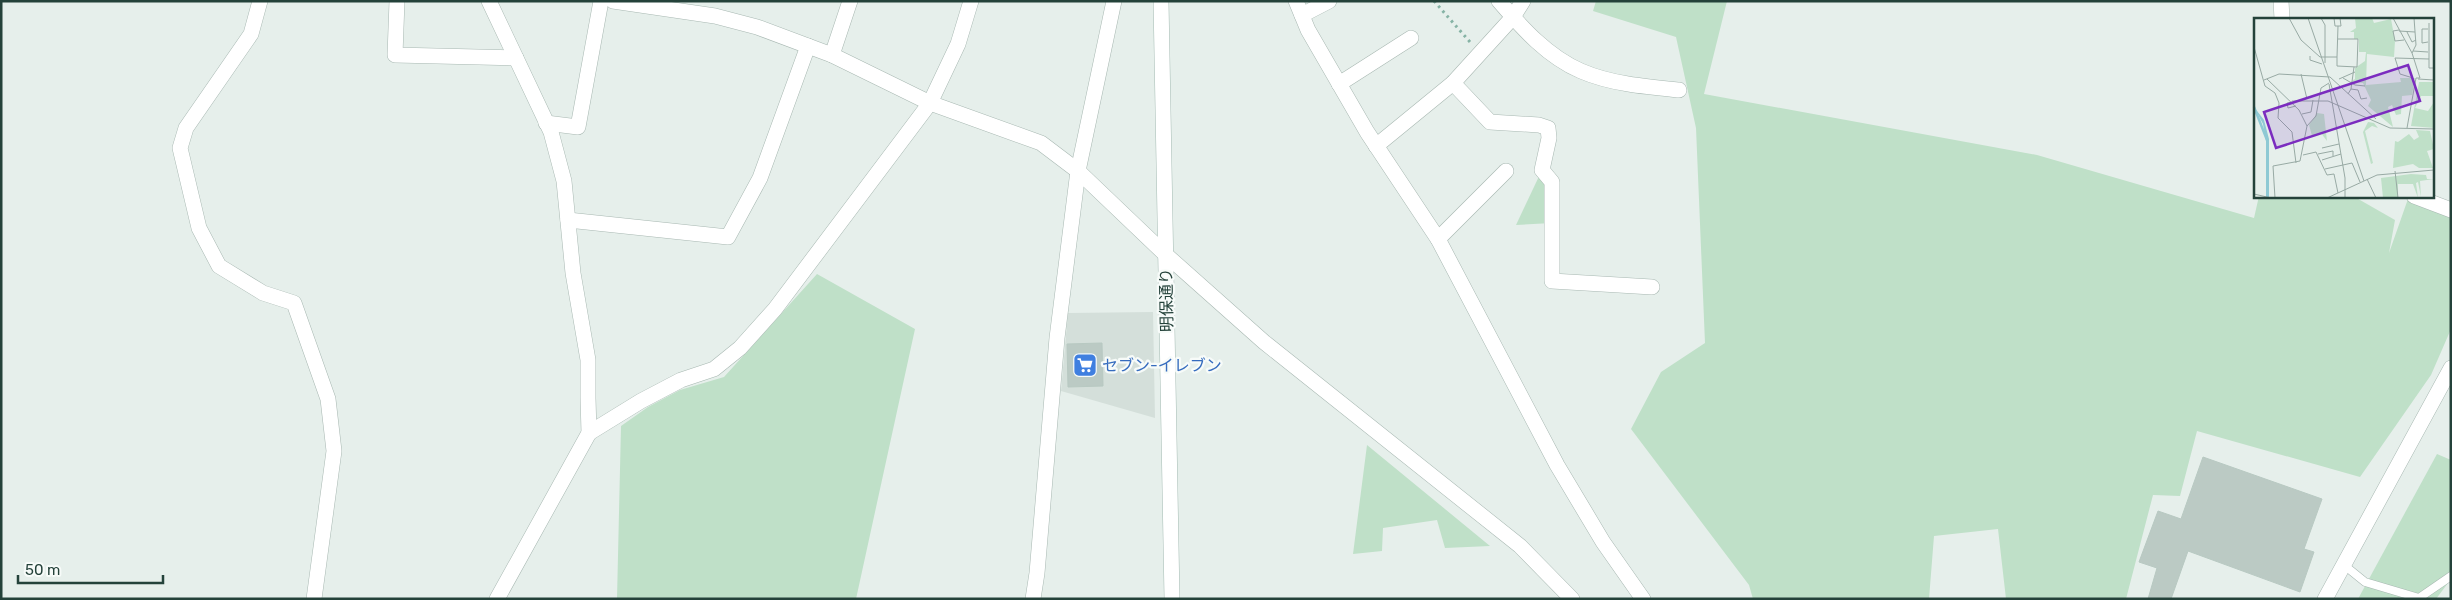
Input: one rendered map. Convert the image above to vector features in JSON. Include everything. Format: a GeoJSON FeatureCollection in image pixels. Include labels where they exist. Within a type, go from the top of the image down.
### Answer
{"type":"FeatureCollection","features":[{"type":"Feature","properties":{"kind":"street"},"geometry":{"type":"LineString","coordinates":[[260,1],[252,34],[186,128],[180,148],[199,228],[220,266],[263,293],[294,303],[328,399],[334,451],[314,599]]}},
{"type":"Feature","properties":{"kind":"street"},"geometry":{"type":"LineString","coordinates":[[397,1],[395,55],[516,58]]}},
{"type":"Feature","properties":{"kind":"street"},"geometry":{"type":"LineString","coordinates":[[489,1],[551,132],[564,181],[573,273],[588,360],[589,433]]}},
{"type":"Feature","properties":{"kind":"street"},"geometry":{"type":"LineString","coordinates":[[546,123],[578,127],[601,1]]}},
{"type":"Feature","properties":{"kind":"street"},"geometry":{"type":"LineString","coordinates":[[613,1],[717,9],[757,27],[832,55],[930,103],[1041,143],[1078,171],[1165,254],[1264,342],[1520,546],[1572,599]]}},
{"type":"Feature","properties":{"kind":"street"},"geometry":{"type":"LineString","coordinates":[[832,55],[850,1]]}},
{"type":"Feature","properties":{"kind":"street"},"geometry":{"type":"LineString","coordinates":[[497,599],[589,433],[641,401],[681,380],[714,369],[740,348],[775,309],[930,103],[958,44],[970,1]]}},
{"type":"Feature","properties":{"kind":"street"},"geometry":{"type":"LineString","coordinates":[[1033,599],[1037,573],[1057,338],[1078,171],[1114,1]]}},
{"type":"Feature","properties":{"kind":"street","name":"明保通り"},"geometry":{"type":"LineString","coordinates":[[1161,1],[1172,599]]}},
{"type":"Feature","properties":{"kind":"street"},"geometry":{"type":"LineString","coordinates":[[1329,1],[1299,8],[1339,84],[1376,146],[1438,239],[1557,465],[1603,542],[1643,599]]}},
{"type":"Feature","properties":{"kind":"street"},"geometry":{"type":"LineString","coordinates":[[1499,1],[1535,40],[1581,71],[1640,86],[1679,90]]}},
{"type":"Feature","properties":{"kind":"street"},"geometry":{"type":"LineString","coordinates":[[1376,146],[1453,83],[1513,17],[1523,1]]}},
{"type":"Feature","properties":{"kind":"street"},"geometry":{"type":"LineString","coordinates":[[2281,1],[2282,18]]}},
{"type":"Feature","properties":{"kind":"street"},"geometry":{"type":"LineString","coordinates":[[1339,84],[1410,38]]}},
{"type":"Feature","properties":{"kind":"street"},"geometry":{"type":"LineString","coordinates":[[568,220],[728,237],[760,178],[808,46]]}},
{"type":"Feature","properties":{"kind":"street"},"geometry":{"type":"LineString","coordinates":[[1453,83],[1490,122],[1539,125],[1548,128],[1549,138],[1542,170],[1552,182],[1552,281],[1652,288]]}},
{"type":"Feature","properties":{"kind":"street"},"geometry":{"type":"LineString","coordinates":[[1438,239],[1506,171]]}},
{"type":"Feature","properties":{"kind":"street"},"geometry":{"type":"LineString","coordinates":[[2419,198],[2451,210]]}},
{"type":"Feature","properties":{"kind":"street"},"geometry":{"type":"LineString","coordinates":[[2325,599],[2451,368]]}},
{"type":"Feature","properties":{"kind":"lane"},"geometry":{"type":"LineString","coordinates":[[2344,565],[2365,582],[2419,598],[2451,576]]}},
{"type":"Feature","properties":{"kind":"path"},"geometry":{"type":"LineString","coordinates":[[1434,1],[1476,49]]}},
{"type":"Feature","properties":{"kind":"shaded area"},"geometry":{"type":"Polygon","coordinates":[[[1153,312],[1155,418],[1061,391],[1068,313],[1153,312]]]}},
{"type":"Feature","properties":{"kind":"green space"},"geometry":{"type":"Polygon","coordinates":[[[1596,1],[1727,1],[1704,94],[2037,155],[2254,218],[2259,198],[2356,198],[2395,220],[2389,253],[2408,198],[2415,198],[2451,210],[2451,329],[2431,375],[2360,477],[2197,431],[2180,496],[2153,495],[2126,599],[2006,599],[1998,529],[1934,536],[1929,599],[1753,599],[1749,585],[1631,429],[1661,372],[1705,343],[1696,128],[1676,37],[1593,11],[1596,1]]]}},
{"type":"Feature","properties":{"kind":"green space"},"geometry":{"type":"Polygon","coordinates":[[[1542,170],[1552,223],[1516,225],[1542,170]]]}},
{"type":"Feature","properties":{"kind":"green space"},"geometry":{"type":"Polygon","coordinates":[[[817,274],[915,329],[856,599],[617,599],[621,426],[648,407],[680,390],[724,377],[817,274]]]}},
{"type":"Feature","properties":{"kind":"green space"},"geometry":{"type":"Polygon","coordinates":[[[1367,445],[1490,546],[1445,548],[1437,520],[1383,528],[1382,551],[1353,554],[1367,445]]]}},
{"type":"Feature","properties":{"kind":"green space"},"geometry":{"type":"Polygon","coordinates":[[[2437,454],[2451,460],[2451,579],[2436,599],[2358,599],[2437,454]]]}},
{"type":"Feature","properties":{"kind":"building","name":"セブン-イレブン"},"geometry":{"type":"Polygon","coordinates":[[[1102,343],[1103,386],[1068,387],[1067,344],[1102,343]]]}},
{"type":"Feature","properties":{"kind":"building"},"geometry":{"type":"Polygon","coordinates":[[[2203,457],[2322,499],[2304,549],[2314,552],[2300,592],[2188,551],[2171,599],[2148,599],[2157,568],[2139,562],[2158,511],[2181,519],[2203,457]]]}},
{"type":"Feature","properties":{"kind":"place","name":"セブン-イレブン"},"geometry":{"type":"Point","coordinates":[1085,365]}}]}
